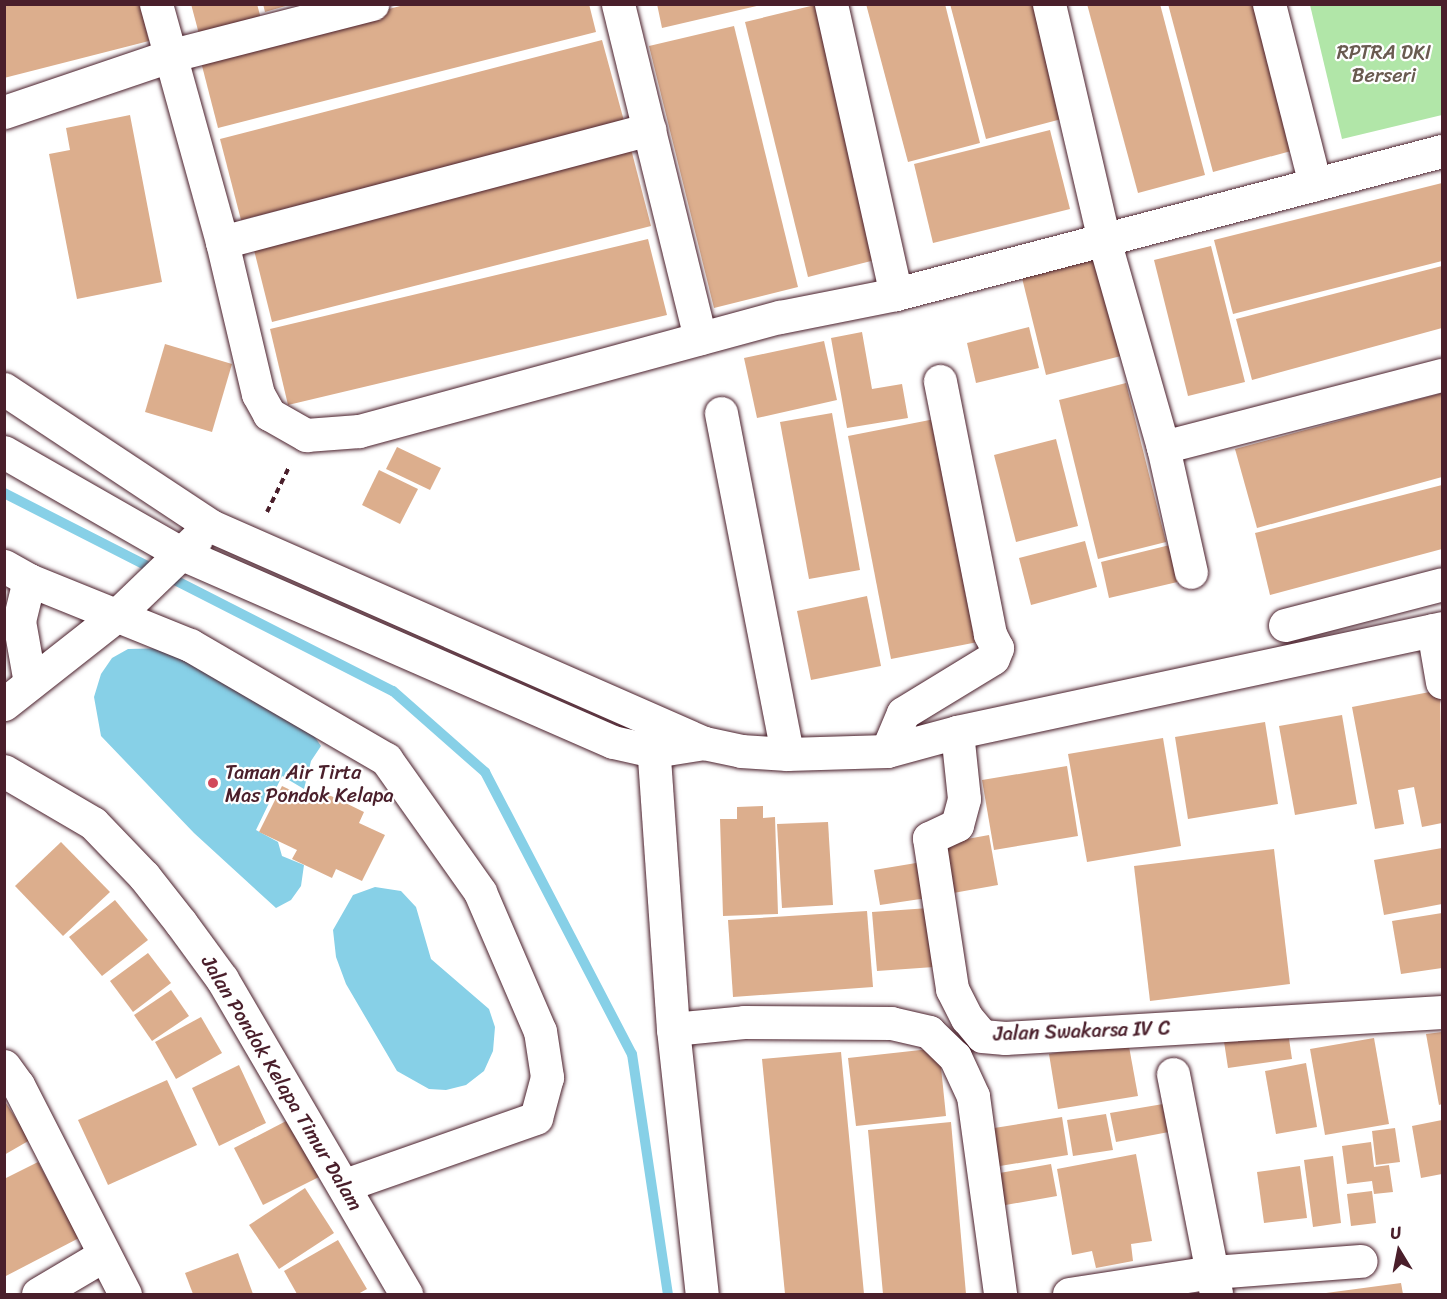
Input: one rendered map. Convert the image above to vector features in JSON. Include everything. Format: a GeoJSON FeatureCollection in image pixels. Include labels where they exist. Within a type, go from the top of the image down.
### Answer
{"type":"FeatureCollection","features":[{"type":"Feature","properties":{"kind":"street"},"geometry":{"type":"LineString","coordinates":[[156,4],[222,242],[258,394],[269,414],[306,435],[359,431],[780,316],[896,294],[1443,151]]}},
{"type":"Feature","properties":{"kind":"street"},"geometry":{"type":"LineString","coordinates":[[4,112],[169,56],[372,4]]}},
{"type":"Feature","properties":{"kind":"street"},"geometry":{"type":"LineString","coordinates":[[618,4],[700,339]]}},
{"type":"Feature","properties":{"kind":"street"},"geometry":{"type":"LineString","coordinates":[[831,4],[896,294]]}},
{"type":"Feature","properties":{"kind":"street"},"geometry":{"type":"LineString","coordinates":[[1049,4],[1104,240],[1163,447],[1191,572]]}},
{"type":"Feature","properties":{"kind":"street"},"geometry":{"type":"LineString","coordinates":[[1269,4],[1316,184]]}},
{"type":"Feature","properties":{"kind":"street"},"geometry":{"type":"LineString","coordinates":[[222,242],[649,129]]}},
{"type":"Feature","properties":{"kind":"street"},"geometry":{"type":"LineString","coordinates":[[1163,447],[1443,375]]}},
{"type":"Feature","properties":{"kind":"street"},"geometry":{"type":"LineString","coordinates":[[887,751],[903,713],[993,658],[997,648],[990,634],[940,381]]}},
{"type":"Feature","properties":{"kind":"street"},"geometry":{"type":"LineString","coordinates":[[4,389],[211,526],[704,743]]}},
{"type":"Feature","properties":{"kind":"street"},"geometry":{"type":"LineString","coordinates":[[721,413],[787,754]]}},
{"type":"Feature","properties":{"kind":"street"},"geometry":{"type":"LineString","coordinates":[[4,452],[174,559],[614,742],[653,751],[704,743],[787,754],[887,751],[957,732],[1438,629],[1443,682]]}},
{"type":"Feature","properties":{"kind":"street"},"geometry":{"type":"LineString","coordinates":[[4,704],[126,606],[211,526]]}},
{"type":"Feature","properties":{"kind":"street"},"geometry":{"type":"LineString","coordinates":[[30,683],[19,621],[17,573],[126,606],[386,759],[480,892],[540,1031],[547,1077],[536,1118],[345,1185]]}},
{"type":"Feature","properties":{"kind":"street"},"geometry":{"type":"LineString","coordinates":[[1285,625],[1443,584]]}},
{"type":"Feature","properties":{"kind":"street"},"geometry":{"type":"LineString","coordinates":[[651,718],[673,1029],[702,1294]]}},
{"type":"Feature","properties":{"kind":"street","name":"Jalan Swakarsa IV C"},"geometry":{"type":"LineString","coordinates":[[957,732],[964,798],[957,825],[929,838],[952,989],[967,1018],[982,1036],[1015,1037],[1443,1012]]}},
{"type":"Feature","properties":{"kind":"street","name":"Jalan Pondok Kelapa Timur Dalam"},"geometry":{"type":"LineString","coordinates":[[4,771],[93,823],[144,876],[222,979],[345,1185],[406,1294]]}},
{"type":"Feature","properties":{"kind":"street"},"geometry":{"type":"LineString","coordinates":[[673,1029],[744,1022],[879,1023],[929,1032],[955,1057],[973,1096],[1000,1294]]}},
{"type":"Feature","properties":{"kind":"street"},"geometry":{"type":"LineString","coordinates":[[4,1066],[18,1085],[125,1294]]}},
{"type":"Feature","properties":{"kind":"street"},"geometry":{"type":"LineString","coordinates":[[1173,1074],[1214,1283]]}},
{"type":"Feature","properties":{"kind":"street"},"geometry":{"type":"LineString","coordinates":[[38,1294],[104,1256]]}},
{"type":"Feature","properties":{"kind":"street"},"geometry":{"type":"LineString","coordinates":[[1069,1294],[1214,1283],[1361,1262]]}},
{"type":"Feature","properties":{"kind":"path"},"geometry":{"type":"LineString","coordinates":[[251,544],[306,435]]}},
{"type":"Feature","properties":{"kind":"green space","name":"RPTRA DKI Berseri"},"geometry":{"type":"Polygon","coordinates":[[[1310,5],[1442,5],[1442,115],[1342,139],[1310,5]]]}},
{"type":"Feature","properties":{"kind":"water","name":"Taman Air Tirta Mas Pondok Kelapa"},"geometry":{"type":"Polygon","coordinates":[[[168,648],[308,727],[321,746],[311,761],[304,789],[282,776],[256,830],[278,842],[282,856],[304,865],[301,886],[291,900],[276,908],[194,833],[101,736],[94,697],[101,674],[112,658],[128,649],[168,648]]]}},
{"type":"Feature","properties":{"kind":"water"},"geometry":{"type":"Polygon","coordinates":[[[375,887],[401,891],[416,907],[431,959],[489,1009],[495,1027],[493,1051],[484,1071],[466,1085],[446,1090],[429,1089],[397,1071],[346,984],[336,957],[333,930],[353,895],[375,887]]]}},
{"type":"Feature","properties":{"kind":"building"},"geometry":{"type":"Polygon","coordinates":[[[4,4],[140,4],[149,41],[4,78],[4,4]]]}},
{"type":"Feature","properties":{"kind":"building"},"geometry":{"type":"Polygon","coordinates":[[[191,4],[257,4],[261,19],[199,34],[191,4]]]}},
{"type":"Feature","properties":{"kind":"building"},"geometry":{"type":"Polygon","coordinates":[[[263,4],[289,4],[289,5],[265,12],[263,4]]]}},
{"type":"Feature","properties":{"kind":"building"},"geometry":{"type":"Polygon","coordinates":[[[408,4],[589,4],[596,32],[218,128],[200,58],[408,4]]]}},
{"type":"Feature","properties":{"kind":"building"},"geometry":{"type":"Polygon","coordinates":[[[657,4],[761,4],[761,5],[662,28],[657,4]]]}},
{"type":"Feature","properties":{"kind":"building"},"geometry":{"type":"Polygon","coordinates":[[[866,4],[945,4],[980,143],[908,162],[866,4]]]}},
{"type":"Feature","properties":{"kind":"building"},"geometry":{"type":"Polygon","coordinates":[[[950,4],[1043,4],[1073,116],[986,139],[950,4]]]}},
{"type":"Feature","properties":{"kind":"building"},"geometry":{"type":"Polygon","coordinates":[[[1087,4],[1160,4],[1205,175],[1138,193],[1087,4]]]}},
{"type":"Feature","properties":{"kind":"building"},"geometry":{"type":"Polygon","coordinates":[[[1168,4],[1264,4],[1302,148],[1213,172],[1168,4]]]}},
{"type":"Feature","properties":{"kind":"building"},"geometry":{"type":"Polygon","coordinates":[[[815,5],[879,259],[808,277],[745,22],[815,5]]]}},
{"type":"Feature","properties":{"kind":"building"},"geometry":{"type":"Polygon","coordinates":[[[734,26],[798,287],[714,308],[649,46],[734,26]]]}},
{"type":"Feature","properties":{"kind":"building"},"geometry":{"type":"Polygon","coordinates":[[[602,40],[624,121],[241,220],[220,139],[602,40]]]}},
{"type":"Feature","properties":{"kind":"building"},"geometry":{"type":"Polygon","coordinates":[[[130,115],[162,282],[77,299],[49,154],[70,150],[66,128],[130,115]]]}},
{"type":"Feature","properties":{"kind":"building"},"geometry":{"type":"Polygon","coordinates":[[[1050,130],[1070,209],[933,243],[914,164],[1050,130]]]}},
{"type":"Feature","properties":{"kind":"building"},"geometry":{"type":"Polygon","coordinates":[[[631,149],[651,226],[272,322],[253,246],[631,149]]]}},
{"type":"Feature","properties":{"kind":"building"},"geometry":{"type":"Polygon","coordinates":[[[1442,183],[1442,261],[1233,314],[1214,240],[1442,183]]]}},
{"type":"Feature","properties":{"kind":"building"},"geometry":{"type":"Polygon","coordinates":[[[648,239],[667,315],[288,405],[270,329],[648,239]]]}},
{"type":"Feature","properties":{"kind":"building"},"geometry":{"type":"Polygon","coordinates":[[[1211,246],[1245,382],[1188,396],[1154,260],[1211,246]]]}},
{"type":"Feature","properties":{"kind":"building"},"geometry":{"type":"Polygon","coordinates":[[[1101,258],[1125,355],[1046,375],[1022,278],[1101,258]]]}},
{"type":"Feature","properties":{"kind":"building"},"geometry":{"type":"Polygon","coordinates":[[[1442,266],[1442,328],[1252,380],[1236,319],[1442,266]]]}},
{"type":"Feature","properties":{"kind":"building"},"geometry":{"type":"Polygon","coordinates":[[[1029,327],[1039,368],[976,383],[967,343],[1029,327]]]}},
{"type":"Feature","properties":{"kind":"building"},"geometry":{"type":"Polygon","coordinates":[[[862,332],[872,389],[902,384],[908,418],[847,428],[831,338],[862,332]]]}},
{"type":"Feature","properties":{"kind":"building"},"geometry":{"type":"Polygon","coordinates":[[[824,341],[837,400],[757,418],[744,358],[824,341]]]}},
{"type":"Feature","properties":{"kind":"building"},"geometry":{"type":"Polygon","coordinates":[[[165,344],[232,364],[212,432],[145,412],[165,344]]]}},
{"type":"Feature","properties":{"kind":"building"},"geometry":{"type":"Polygon","coordinates":[[[1126,383],[1166,542],[1098,559],[1059,400],[1126,383]]]}},
{"type":"Feature","properties":{"kind":"building"},"geometry":{"type":"Polygon","coordinates":[[[1442,393],[1442,477],[1257,528],[1235,449],[1442,393]]]}},
{"type":"Feature","properties":{"kind":"building"},"geometry":{"type":"Polygon","coordinates":[[[832,413],[860,570],[809,579],[780,422],[832,413]]]}},
{"type":"Feature","properties":{"kind":"building"},"geometry":{"type":"Polygon","coordinates":[[[945,417],[988,640],[891,659],[848,436],[945,417]]]}},
{"type":"Feature","properties":{"kind":"building"},"geometry":{"type":"Polygon","coordinates":[[[1056,439],[1078,526],[1016,542],[994,455],[1056,439]]]}},
{"type":"Feature","properties":{"kind":"building"},"geometry":{"type":"Polygon","coordinates":[[[397,447],[441,468],[430,490],[386,469],[397,447]]]}},
{"type":"Feature","properties":{"kind":"building"},"geometry":{"type":"Polygon","coordinates":[[[379,470],[418,489],[400,524],[362,505],[379,470]]]}},
{"type":"Feature","properties":{"kind":"building"},"geometry":{"type":"Polygon","coordinates":[[[1442,485],[1442,549],[1270,595],[1255,533],[1442,485]]]}},
{"type":"Feature","properties":{"kind":"building"},"geometry":{"type":"Polygon","coordinates":[[[1085,541],[1097,587],[1031,605],[1019,558],[1085,541]]]}},
{"type":"Feature","properties":{"kind":"building"},"geometry":{"type":"Polygon","coordinates":[[[1178,543],[1186,580],[1109,598],[1101,562],[1178,543]]]}},
{"type":"Feature","properties":{"kind":"building"},"geometry":{"type":"Polygon","coordinates":[[[867,596],[881,666],[811,680],[797,611],[867,596]]]}},
{"type":"Feature","properties":{"kind":"building"},"geometry":{"type":"Polygon","coordinates":[[[1440,690],[1442,823],[1422,827],[1414,787],[1398,790],[1404,824],[1375,829],[1352,707],[1440,690]]]}},
{"type":"Feature","properties":{"kind":"building"},"geometry":{"type":"Polygon","coordinates":[[[1342,715],[1357,804],[1295,815],[1279,726],[1342,715]]]}},
{"type":"Feature","properties":{"kind":"building"},"geometry":{"type":"Polygon","coordinates":[[[1265,722],[1278,804],[1188,819],[1175,737],[1265,722]]]}},
{"type":"Feature","properties":{"kind":"building"},"geometry":{"type":"Polygon","coordinates":[[[1163,738],[1181,846],[1087,862],[1068,754],[1163,738]]]}},
{"type":"Feature","properties":{"kind":"building"},"geometry":{"type":"Polygon","coordinates":[[[1067,766],[1078,836],[994,850],[982,780],[1067,766]]]}},
{"type":"Feature","properties":{"kind":"building"},"geometry":{"type":"Polygon","coordinates":[[[282,786],[320,804],[325,793],[364,812],[359,823],[385,835],[362,881],[336,869],[332,878],[292,859],[297,850],[259,832],[282,786]]]}},
{"type":"Feature","properties":{"kind":"building"},"geometry":{"type":"Polygon","coordinates":[[[763,806],[763,818],[775,817],[778,914],[723,916],[720,819],[737,819],[737,807],[763,806]]]}},
{"type":"Feature","properties":{"kind":"building"},"geometry":{"type":"Polygon","coordinates":[[[828,822],[833,905],[782,908],[777,824],[828,822]]]}},
{"type":"Feature","properties":{"kind":"building"},"geometry":{"type":"Polygon","coordinates":[[[989,835],[998,885],[942,895],[934,845],[989,835]]]}},
{"type":"Feature","properties":{"kind":"building"},"geometry":{"type":"Polygon","coordinates":[[[61,842],[110,892],[63,936],[15,886],[61,842]]]}},
{"type":"Feature","properties":{"kind":"building"},"geometry":{"type":"Polygon","coordinates":[[[1442,848],[1442,904],[1384,915],[1374,860],[1442,848]]]}},
{"type":"Feature","properties":{"kind":"building"},"geometry":{"type":"Polygon","coordinates":[[[1274,849],[1290,984],[1150,1001],[1134,866],[1274,849]]]}},
{"type":"Feature","properties":{"kind":"building"},"geometry":{"type":"Polygon","coordinates":[[[928,861],[934,897],[880,905],[874,870],[928,861]]]}},
{"type":"Feature","properties":{"kind":"building"},"geometry":{"type":"Polygon","coordinates":[[[115,900],[148,940],[102,976],[69,937],[115,900]]]}},
{"type":"Feature","properties":{"kind":"building"},"geometry":{"type":"Polygon","coordinates":[[[929,908],[934,967],[877,971],[872,912],[929,908]]]}},
{"type":"Feature","properties":{"kind":"building"},"geometry":{"type":"Polygon","coordinates":[[[867,911],[873,987],[733,997],[728,920],[867,911]]]}},
{"type":"Feature","properties":{"kind":"building"},"geometry":{"type":"Polygon","coordinates":[[[1442,913],[1442,968],[1401,974],[1392,921],[1442,913]]]}},
{"type":"Feature","properties":{"kind":"building"},"geometry":{"type":"Polygon","coordinates":[[[148,953],[171,983],[133,1012],[110,981],[148,953]]]}},
{"type":"Feature","properties":{"kind":"building"},"geometry":{"type":"Polygon","coordinates":[[[171,990],[189,1016],[152,1041],[134,1015],[171,990]]]}},
{"type":"Feature","properties":{"kind":"building"},"geometry":{"type":"Polygon","coordinates":[[[201,1017],[222,1053],[176,1079],[155,1042],[201,1017]]]}},
{"type":"Feature","properties":{"kind":"building"},"geometry":{"type":"Polygon","coordinates":[[[1287,1025],[1292,1059],[1228,1068],[1223,1035],[1287,1025]]]}},
{"type":"Feature","properties":{"kind":"building"},"geometry":{"type":"Polygon","coordinates":[[[1442,1032],[1442,1104],[1439,1105],[1426,1034],[1442,1032]]]}},
{"type":"Feature","properties":{"kind":"building"},"geometry":{"type":"Polygon","coordinates":[[[1374,1038],[1389,1124],[1325,1135],[1310,1049],[1374,1038]]]}},
{"type":"Feature","properties":{"kind":"building"},"geometry":{"type":"Polygon","coordinates":[[[1128,1041],[1138,1096],[1058,1109],[1049,1054],[1128,1041]]]}},
{"type":"Feature","properties":{"kind":"building"},"geometry":{"type":"Polygon","coordinates":[[[939,1048],[946,1116],[856,1126],[848,1058],[939,1048]]]}},
{"type":"Feature","properties":{"kind":"building"},"geometry":{"type":"Polygon","coordinates":[[[841,1052],[864,1294],[785,1294],[762,1059],[841,1052]]]}},
{"type":"Feature","properties":{"kind":"building"},"geometry":{"type":"Polygon","coordinates":[[[1306,1063],[1317,1127],[1276,1134],[1265,1071],[1306,1063]]]}},
{"type":"Feature","properties":{"kind":"building"},"geometry":{"type":"Polygon","coordinates":[[[239,1065],[266,1123],[219,1146],[192,1088],[239,1065]]]}},
{"type":"Feature","properties":{"kind":"building"},"geometry":{"type":"Polygon","coordinates":[[[167,1080],[197,1145],[108,1185],[78,1120],[167,1080]]]}},
{"type":"Feature","properties":{"kind":"building"},"geometry":{"type":"Polygon","coordinates":[[[4,1100],[30,1140],[4,1155],[4,1100]]]}},
{"type":"Feature","properties":{"kind":"building"},"geometry":{"type":"Polygon","coordinates":[[[1169,1103],[1174,1131],[1116,1142],[1110,1113],[1169,1103]]]}},
{"type":"Feature","properties":{"kind":"building"},"geometry":{"type":"Polygon","coordinates":[[[1106,1114],[1113,1150],[1073,1156],[1067,1120],[1106,1114]]]}},
{"type":"Feature","properties":{"kind":"building"},"geometry":{"type":"Polygon","coordinates":[[[1062,1117],[1068,1155],[994,1167],[988,1129],[1062,1117]]]}},
{"type":"Feature","properties":{"kind":"building"},"geometry":{"type":"Polygon","coordinates":[[[290,1119],[319,1177],[263,1205],[234,1148],[290,1119]]]}},
{"type":"Feature","properties":{"kind":"building"},"geometry":{"type":"Polygon","coordinates":[[[1442,1120],[1442,1174],[1421,1178],[1412,1126],[1442,1120]]]}},
{"type":"Feature","properties":{"kind":"building"},"geometry":{"type":"Polygon","coordinates":[[[951,1122],[966,1294],[883,1294],[868,1130],[951,1122]]]}},
{"type":"Feature","properties":{"kind":"building"},"geometry":{"type":"Polygon","coordinates":[[[1395,1128],[1400,1162],[1376,1165],[1372,1131],[1395,1128]]]}},
{"type":"Feature","properties":{"kind":"building"},"geometry":{"type":"Polygon","coordinates":[[[1371,1142],[1374,1167],[1389,1165],[1393,1192],[1374,1194],[1372,1181],[1347,1184],[1342,1146],[1371,1142]]]}},
{"type":"Feature","properties":{"kind":"building"},"geometry":{"type":"Polygon","coordinates":[[[1136,1154],[1152,1241],[1131,1244],[1133,1261],[1096,1268],[1092,1251],[1072,1255],[1057,1169],[1136,1154]]]}},
{"type":"Feature","properties":{"kind":"building"},"geometry":{"type":"Polygon","coordinates":[[[1333,1156],[1341,1223],[1313,1227],[1304,1160],[1333,1156]]]}},
{"type":"Feature","properties":{"kind":"building"},"geometry":{"type":"Polygon","coordinates":[[[38,1162],[79,1238],[4,1277],[4,1179],[38,1162]]]}},
{"type":"Feature","properties":{"kind":"building"},"geometry":{"type":"Polygon","coordinates":[[[1051,1164],[1057,1196],[1000,1206],[994,1174],[1051,1164]]]}},
{"type":"Feature","properties":{"kind":"building"},"geometry":{"type":"Polygon","coordinates":[[[1300,1166],[1307,1218],[1264,1223],[1257,1172],[1300,1166]]]}},
{"type":"Feature","properties":{"kind":"building"},"geometry":{"type":"Polygon","coordinates":[[[305,1188],[334,1233],[279,1269],[249,1225],[305,1188]]]}},
{"type":"Feature","properties":{"kind":"building"},"geometry":{"type":"Polygon","coordinates":[[[1372,1191],[1376,1223],[1351,1226],[1347,1194],[1372,1191]]]}},
{"type":"Feature","properties":{"kind":"building"},"geometry":{"type":"Polygon","coordinates":[[[338,1240],[367,1289],[358,1294],[297,1294],[284,1271],[338,1240]]]}},
{"type":"Feature","properties":{"kind":"building"},"geometry":{"type":"Polygon","coordinates":[[[238,1253],[253,1294],[193,1294],[185,1273],[238,1253]]]}},
{"type":"Feature","properties":{"kind":"building"},"geometry":{"type":"Polygon","coordinates":[[[1401,1283],[1403,1294],[1326,1294],[1326,1293],[1401,1283]]]}},
{"type":"Feature","properties":{"kind":"waterway"},"geometry":{"type":"LineString","coordinates":[[4,493],[393,691],[485,772],[632,1054],[668,1294]]}},
{"type":"Feature","properties":{"kind":"place","name":"Taman Air Tirta Mas Pondok Kelapa"},"geometry":{"type":"Point","coordinates":[213,783]}}]}
